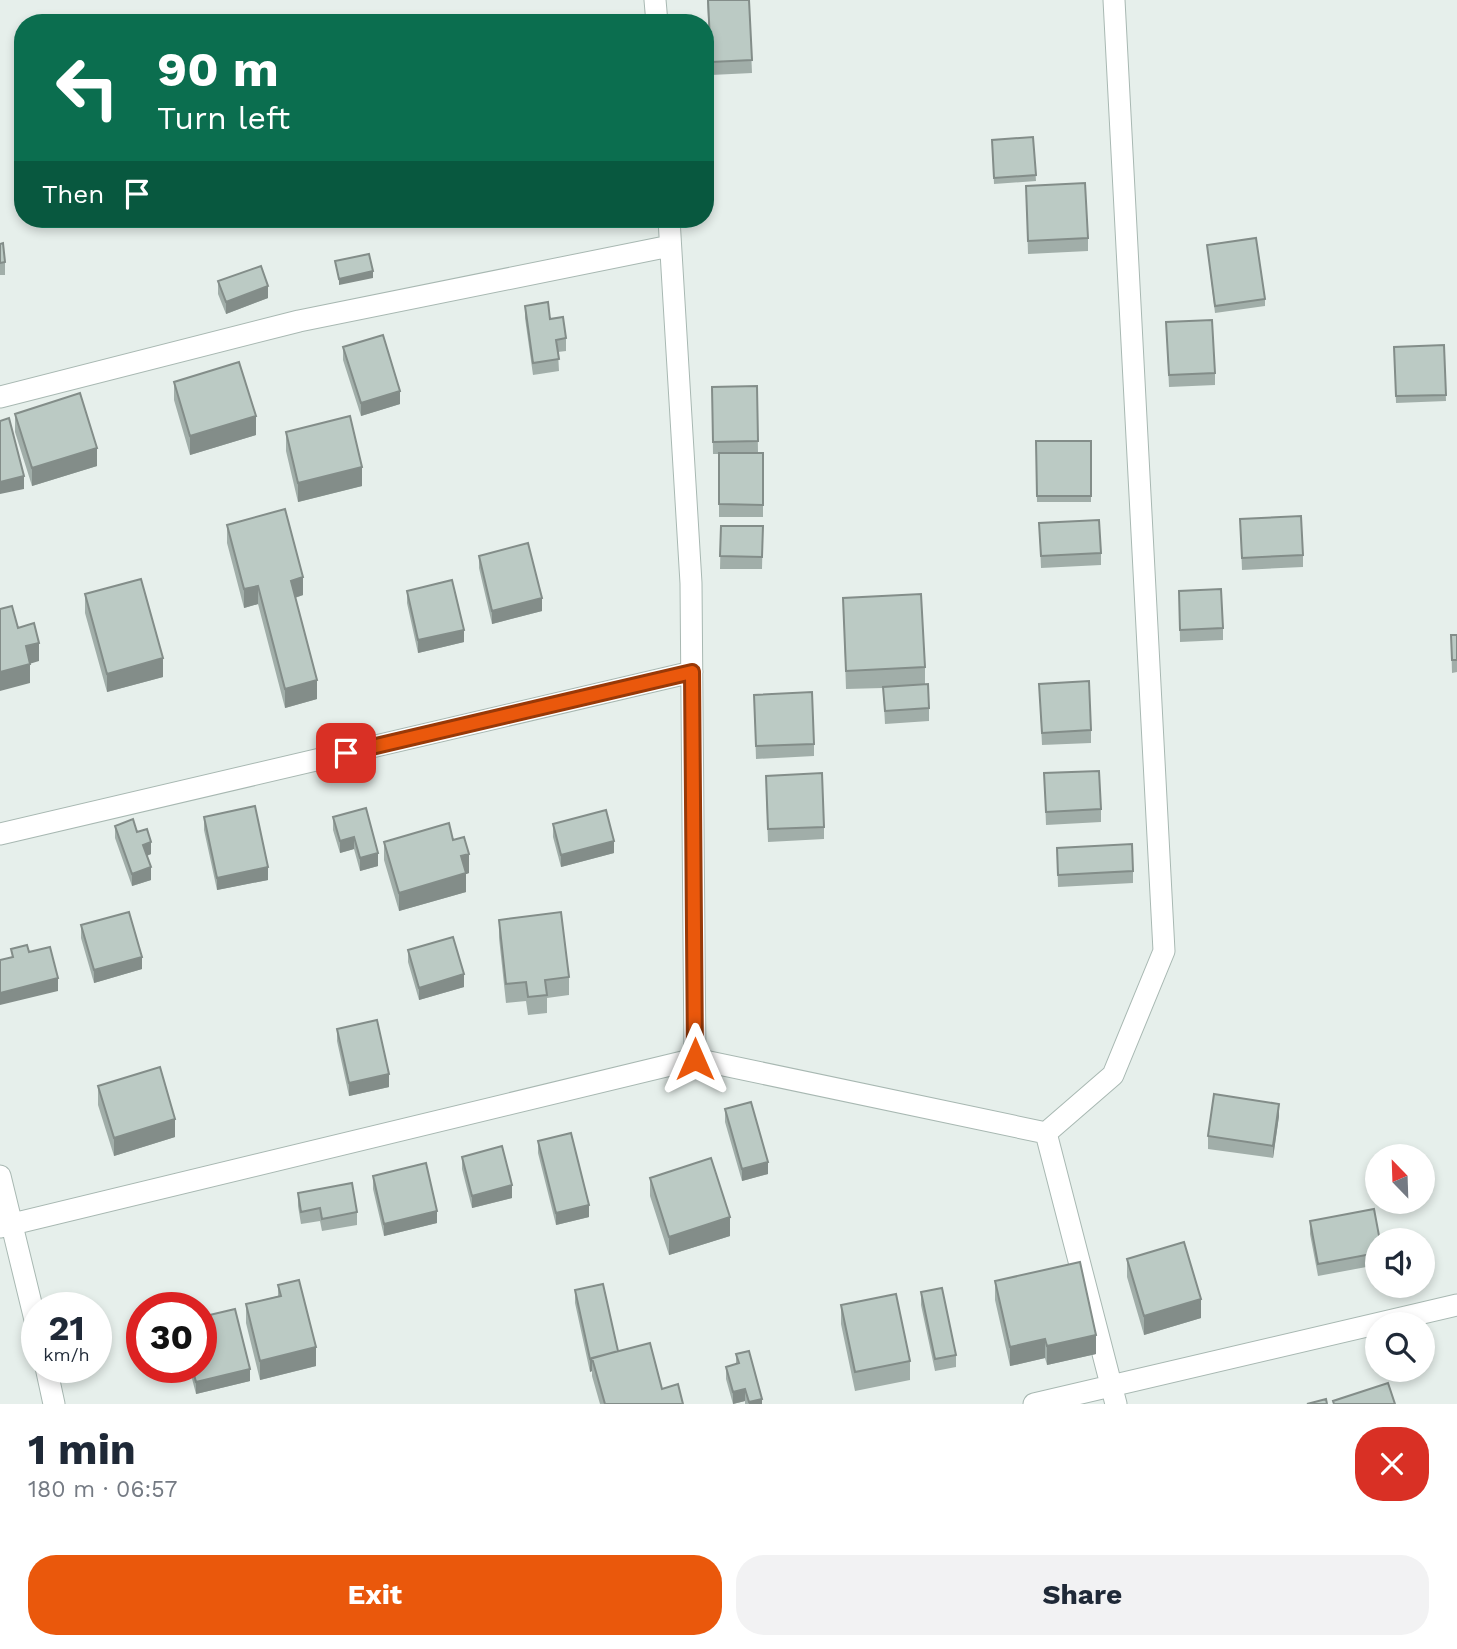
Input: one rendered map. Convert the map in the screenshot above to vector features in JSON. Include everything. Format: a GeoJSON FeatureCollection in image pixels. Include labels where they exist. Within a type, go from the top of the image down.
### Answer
{"type":"FeatureCollection","features":[{"type":"Feature","properties":{"kind":"street"},"geometry":{"type":"LineString","coordinates":[[1045,1133],[1114,1075],[1164,951],[1114,0]]}},
{"type":"Feature","properties":{"kind":"street"},"geometry":{"type":"LineString","coordinates":[[669,228],[691,583],[695,1059]]}},
{"type":"Feature","properties":{"kind":"street"},"geometry":{"type":"LineString","coordinates":[[0,397],[299,321],[670,246]]}},
{"type":"Feature","properties":{"kind":"street"},"geometry":{"type":"LineString","coordinates":[[0,834],[692,672]]}},
{"type":"Feature","properties":{"kind":"street"},"geometry":{"type":"LineString","coordinates":[[6,1225],[695,1059],[1045,1133]]}},
{"type":"Feature","properties":{"kind":"street"},"geometry":{"type":"LineString","coordinates":[[1045,1133],[1114,1395]]}},
{"type":"Feature","properties":{"kind":"street"},"geometry":{"type":"LineString","coordinates":[[0,1177],[6,1225],[26,1292]]}},
{"type":"Feature","properties":{"kind":"street"},"geometry":{"type":"LineString","coordinates":[[1034,1404],[1114,1395],[1457,1305]]}},
{"type":"Feature","properties":{"kind":"street"},"geometry":{"type":"LineString","coordinates":[[49,1383],[54,1404]]}},
{"type":"Feature","properties":{"kind":"building"},"geometry":{"type":"Polygon","coordinates":[[[708,0],[749,0],[752,60],[714,62],[714,14],[709,14],[708,0]]]}},
{"type":"Feature","properties":{"kind":"building"},"geometry":{"type":"Polygon","coordinates":[[[1033,137],[1036,175],[994,178],[992,140],[1033,137]]]}},
{"type":"Feature","properties":{"kind":"building"},"geometry":{"type":"Polygon","coordinates":[[[1085,183],[1088,238],[1028,241],[1026,186],[1085,183]]]}},
{"type":"Feature","properties":{"kind":"building"},"geometry":{"type":"Polygon","coordinates":[[[1256,238],[1265,299],[1215,306],[1207,245],[1256,238]]]}},
{"type":"Feature","properties":{"kind":"building"},"geometry":{"type":"Polygon","coordinates":[[[3,243],[5,262],[0,263],[0,244],[3,243]]]}},
{"type":"Feature","properties":{"kind":"building"},"geometry":{"type":"Polygon","coordinates":[[[369,254],[373,271],[339,279],[335,261],[369,254]]]}},
{"type":"Feature","properties":{"kind":"building"},"geometry":{"type":"Polygon","coordinates":[[[261,266],[268,286],[226,302],[218,281],[261,266]]]}},
{"type":"Feature","properties":{"kind":"building"},"geometry":{"type":"Polygon","coordinates":[[[548,302],[550,319],[563,317],[566,338],[556,340],[559,359],[533,363],[525,306],[548,302]]]}},
{"type":"Feature","properties":{"kind":"building"},"geometry":{"type":"Polygon","coordinates":[[[1212,320],[1215,373],[1169,375],[1166,322],[1212,320]]]}},
{"type":"Feature","properties":{"kind":"building"},"geometry":{"type":"Polygon","coordinates":[[[383,335],[400,391],[361,403],[343,347],[383,335]]]}},
{"type":"Feature","properties":{"kind":"building"},"geometry":{"type":"Polygon","coordinates":[[[1444,345],[1446,395],[1396,396],[1394,347],[1444,345]]]}},
{"type":"Feature","properties":{"kind":"building"},"geometry":{"type":"Polygon","coordinates":[[[239,362],[256,416],[190,436],[174,382],[239,362]]]}},
{"type":"Feature","properties":{"kind":"building"},"geometry":{"type":"Polygon","coordinates":[[[757,386],[758,441],[713,442],[712,387],[757,386]]]}},
{"type":"Feature","properties":{"kind":"building"},"geometry":{"type":"Polygon","coordinates":[[[80,393],[97,448],[32,468],[15,414],[80,393]]]}},
{"type":"Feature","properties":{"kind":"building"},"geometry":{"type":"Polygon","coordinates":[[[350,416],[362,467],[298,483],[286,432],[350,416]]]}},
{"type":"Feature","properties":{"kind":"building"},"geometry":{"type":"Polygon","coordinates":[[[9,418],[24,476],[0,482],[0,421],[9,418]]]}},
{"type":"Feature","properties":{"kind":"building"},"geometry":{"type":"Polygon","coordinates":[[[1036,441],[1091,441],[1091,496],[1037,496],[1036,441]]]}},
{"type":"Feature","properties":{"kind":"building"},"geometry":{"type":"Polygon","coordinates":[[[719,453],[763,453],[763,505],[719,504],[719,453]]]}},
{"type":"Feature","properties":{"kind":"building"},"geometry":{"type":"Polygon","coordinates":[[[285,509],[303,577],[291,581],[317,680],[285,689],[258,586],[244,589],[227,525],[285,509]]]}},
{"type":"Feature","properties":{"kind":"building"},"geometry":{"type":"Polygon","coordinates":[[[1301,516],[1303,555],[1242,558],[1240,519],[1301,516]]]}},
{"type":"Feature","properties":{"kind":"building"},"geometry":{"type":"Polygon","coordinates":[[[1099,520],[1101,553],[1041,556],[1039,523],[1099,520]]]}},
{"type":"Feature","properties":{"kind":"building"},"geometry":{"type":"Polygon","coordinates":[[[721,526],[763,526],[762,557],[720,556],[721,526]]]}},
{"type":"Feature","properties":{"kind":"building"},"geometry":{"type":"Polygon","coordinates":[[[528,543],[542,598],[492,611],[479,556],[528,543]]]}},
{"type":"Feature","properties":{"kind":"building"},"geometry":{"type":"Polygon","coordinates":[[[141,579],[163,658],[107,674],[85,594],[141,579]]]}},
{"type":"Feature","properties":{"kind":"building"},"geometry":{"type":"Polygon","coordinates":[[[452,580],[464,630],[418,640],[407,591],[452,580]]]}},
{"type":"Feature","properties":{"kind":"building"},"geometry":{"type":"Polygon","coordinates":[[[1221,589],[1223,628],[1180,630],[1179,591],[1221,589]]]}},
{"type":"Feature","properties":{"kind":"building"},"geometry":{"type":"Polygon","coordinates":[[[921,594],[925,667],[846,671],[843,598],[921,594]]]}},
{"type":"Feature","properties":{"kind":"building"},"geometry":{"type":"Polygon","coordinates":[[[12,606],[18,628],[34,623],[39,643],[26,646],[30,664],[0,672],[0,609],[12,606]]]}},
{"type":"Feature","properties":{"kind":"building"},"geometry":{"type":"Polygon","coordinates":[[[1451,635],[1457,635],[1457,660],[1452,660],[1451,635]]]}},
{"type":"Feature","properties":{"kind":"building"},"geometry":{"type":"Polygon","coordinates":[[[1089,681],[1091,730],[1042,733],[1039,684],[1089,681]]]}},
{"type":"Feature","properties":{"kind":"building"},"geometry":{"type":"Polygon","coordinates":[[[928,684],[929,708],[885,711],[883,687],[928,684]]]}},
{"type":"Feature","properties":{"kind":"building"},"geometry":{"type":"Polygon","coordinates":[[[812,692],[814,744],[756,746],[754,695],[812,692]]]}},
{"type":"Feature","properties":{"kind":"building"},"geometry":{"type":"Polygon","coordinates":[[[1099,771],[1101,809],[1046,812],[1044,773],[1099,771]]]}},
{"type":"Feature","properties":{"kind":"building"},"geometry":{"type":"Polygon","coordinates":[[[822,773],[824,827],[768,829],[766,776],[822,773]]]}},
{"type":"Feature","properties":{"kind":"building"},"geometry":{"type":"Polygon","coordinates":[[[255,806],[268,867],[217,878],[204,817],[255,806]]]}},
{"type":"Feature","properties":{"kind":"building"},"geometry":{"type":"Polygon","coordinates":[[[366,808],[378,853],[360,858],[354,837],[340,841],[333,817],[366,808]]]}},
{"type":"Feature","properties":{"kind":"building"},"geometry":{"type":"Polygon","coordinates":[[[606,810],[614,841],[561,855],[553,824],[606,810]]]}},
{"type":"Feature","properties":{"kind":"building"},"geometry":{"type":"Polygon","coordinates":[[[133,819],[137,832],[147,829],[151,842],[143,845],[151,867],[132,874],[115,826],[133,819]]]}},
{"type":"Feature","properties":{"kind":"building"},"geometry":{"type":"Polygon","coordinates":[[[449,823],[453,840],[464,837],[469,854],[461,856],[466,873],[399,893],[384,842],[449,823]]]}},
{"type":"Feature","properties":{"kind":"building"},"geometry":{"type":"Polygon","coordinates":[[[1132,844],[1133,871],[1058,875],[1057,848],[1132,844]]]}},
{"type":"Feature","properties":{"kind":"building"},"geometry":{"type":"Polygon","coordinates":[[[129,912],[142,957],[94,970],[81,925],[129,912]]]}},
{"type":"Feature","properties":{"kind":"building"},"geometry":{"type":"Polygon","coordinates":[[[561,912],[569,977],[545,980],[547,995],[528,997],[526,982],[506,984],[499,920],[561,912]]]}},
{"type":"Feature","properties":{"kind":"building"},"geometry":{"type":"Polygon","coordinates":[[[453,937],[464,974],[419,988],[408,950],[453,937]]]}},
{"type":"Feature","properties":{"kind":"building"},"geometry":{"type":"Polygon","coordinates":[[[27,945],[29,952],[50,947],[58,978],[0,993],[0,960],[13,957],[11,949],[27,945]]]}},
{"type":"Feature","properties":{"kind":"building"},"geometry":{"type":"Polygon","coordinates":[[[377,1020],[389,1074],[349,1083],[337,1029],[377,1020]]]}},
{"type":"Feature","properties":{"kind":"building"},"geometry":{"type":"Polygon","coordinates":[[[160,1067],[175,1119],[114,1138],[98,1086],[160,1067]]]}},
{"type":"Feature","properties":{"kind":"building"},"geometry":{"type":"Polygon","coordinates":[[[1214,1094],[1279,1104],[1273,1146],[1208,1136],[1214,1094]]]}},
{"type":"Feature","properties":{"kind":"building"},"geometry":{"type":"Polygon","coordinates":[[[751,1102],[768,1162],[742,1169],[725,1109],[751,1102]]]}},
{"type":"Feature","properties":{"kind":"building"},"geometry":{"type":"Polygon","coordinates":[[[571,1133],[589,1205],[556,1213],[538,1141],[571,1133]]]}},
{"type":"Feature","properties":{"kind":"building"},"geometry":{"type":"Polygon","coordinates":[[[502,1146],[512,1185],[472,1196],[462,1157],[502,1146]]]}},
{"type":"Feature","properties":{"kind":"building"},"geometry":{"type":"Polygon","coordinates":[[[711,1158],[730,1217],[669,1237],[650,1178],[711,1158]]]}},
{"type":"Feature","properties":{"kind":"building"},"geometry":{"type":"Polygon","coordinates":[[[426,1163],[437,1211],[384,1224],[373,1176],[426,1163]]]}},
{"type":"Feature","properties":{"kind":"building"},"geometry":{"type":"Polygon","coordinates":[[[352,1183],[357,1212],[322,1219],[320,1208],[301,1212],[298,1193],[352,1183]]]}},
{"type":"Feature","properties":{"kind":"building"},"geometry":{"type":"Polygon","coordinates":[[[1365,1211],[1365,1214],[1375,1214],[1378,1228],[1365,1228],[1365,1255],[1318,1264],[1310,1221],[1365,1211]]]}},
{"type":"Feature","properties":{"kind":"building"},"geometry":{"type":"Polygon","coordinates":[[[1184,1242],[1201,1299],[1144,1316],[1127,1259],[1184,1242]]]}},
{"type":"Feature","properties":{"kind":"building"},"geometry":{"type":"Polygon","coordinates":[[[1080,1262],[1096,1335],[1047,1346],[1045,1339],[1010,1347],[995,1281],[1080,1262]]]}},
{"type":"Feature","properties":{"kind":"building"},"geometry":{"type":"Polygon","coordinates":[[[299,1280],[316,1347],[260,1361],[246,1304],[281,1296],[278,1285],[299,1280]]]}},
{"type":"Feature","properties":{"kind":"building"},"geometry":{"type":"Polygon","coordinates":[[[603,1284],[618,1351],[590,1359],[575,1290],[603,1284]]]}},
{"type":"Feature","properties":{"kind":"building"},"geometry":{"type":"Polygon","coordinates":[[[942,1288],[956,1355],[935,1359],[921,1292],[942,1288]]]}},
{"type":"Feature","properties":{"kind":"building"},"geometry":{"type":"Polygon","coordinates":[[[896,1294],[910,1361],[855,1372],[841,1305],[896,1294]]]}},
{"type":"Feature","properties":{"kind":"building"},"geometry":{"type":"Polygon","coordinates":[[[235,1309],[250,1369],[217,1377],[217,1313],[235,1309]]]}},
{"type":"Feature","properties":{"kind":"building"},"geometry":{"type":"Polygon","coordinates":[[[650,1343],[662,1389],[678,1384],[683,1404],[605,1404],[592,1358],[650,1343]]]}},
{"type":"Feature","properties":{"kind":"building"},"geometry":{"type":"Polygon","coordinates":[[[749,1351],[762,1399],[749,1402],[745,1389],[733,1392],[726,1367],[739,1363],[736,1354],[749,1351]]]}},
{"type":"Feature","properties":{"kind":"building"},"geometry":{"type":"Polygon","coordinates":[[[1388,1383],[1395,1404],[1334,1404],[1333,1401],[1388,1383]]]}},
{"type":"Feature","properties":{"kind":"building"},"geometry":{"type":"Polygon","coordinates":[[[1326,1399],[1327,1404],[1307,1404],[1326,1399]]]}},
{"type":"Feature","properties":{"kind":"route"},"geometry":{"type":"LineString","coordinates":[[346,753],[692,672],[695,1059]]}}]}
